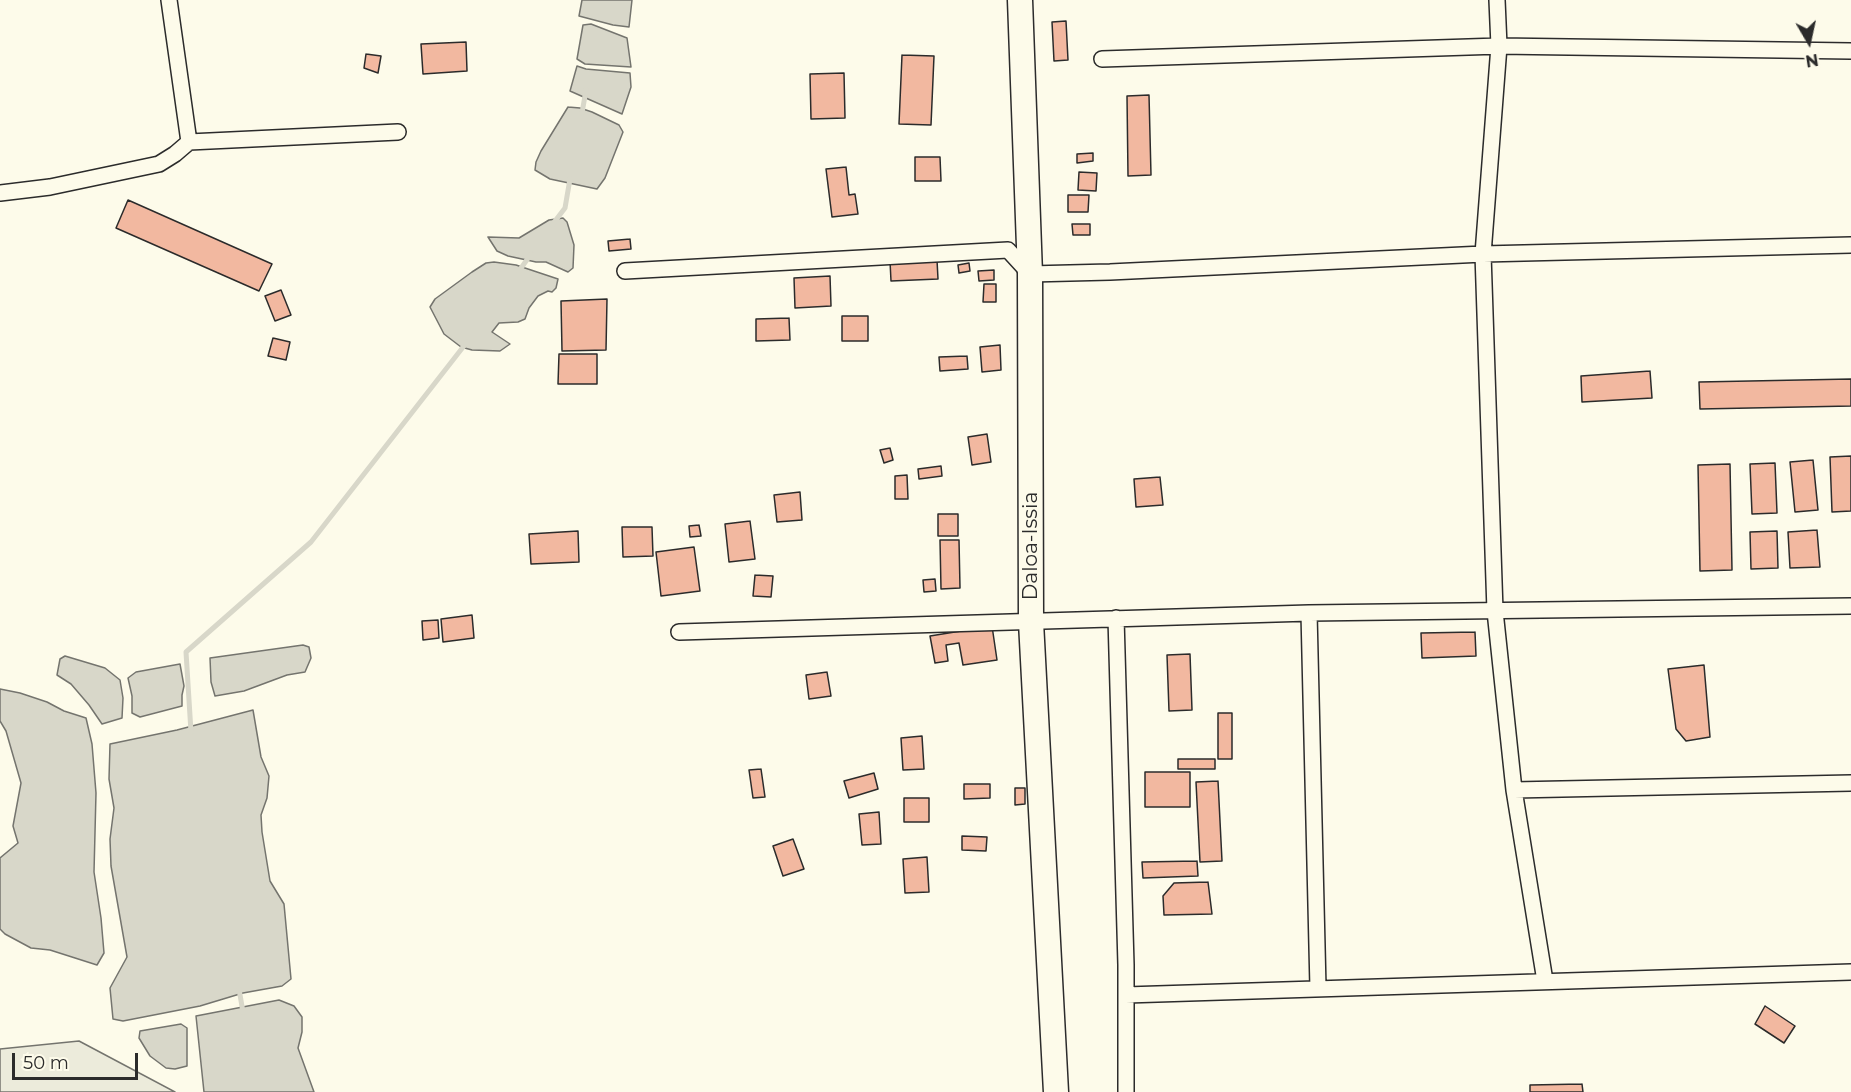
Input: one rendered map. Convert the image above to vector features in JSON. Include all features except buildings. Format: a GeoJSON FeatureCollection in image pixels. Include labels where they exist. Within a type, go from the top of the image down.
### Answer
{"type":"FeatureCollection","features":[{"type":"Feature","properties":{"kind":"main road","name":"Daloa-Issia"},"geometry":{"type":"LineString","coordinates":[[1020,0],[1030,274],[1031,622],[1056,1092]]}},
{"type":"Feature","properties":{"kind":"street"},"geometry":{"type":"LineString","coordinates":[[169,0],[189,142]]}},
{"type":"Feature","properties":{"kind":"street"},"geometry":{"type":"LineString","coordinates":[[1497,0],[1499,46],[1483,254],[1495,611],[1514,790],[1545,981]]}},
{"type":"Feature","properties":{"kind":"street"},"geometry":{"type":"LineString","coordinates":[[1102,59],[1499,46],[1851,51]]}},
{"type":"Feature","properties":{"kind":"street"},"geometry":{"type":"LineString","coordinates":[[0,193],[50,187],[159,164],[189,142],[399,132]]}},
{"type":"Feature","properties":{"kind":"street"},"geometry":{"type":"LineString","coordinates":[[625,271],[1008,250],[1030,274],[1483,254],[1851,245]]}},
{"type":"Feature","properties":{"kind":"street"},"geometry":{"type":"LineString","coordinates":[[679,632],[1309,613],[1851,606]]}},
{"type":"Feature","properties":{"kind":"street"},"geometry":{"type":"LineString","coordinates":[[1309,613],[1318,988]]}},
{"type":"Feature","properties":{"kind":"street"},"geometry":{"type":"LineString","coordinates":[[1116,618],[1126,994],[1126,1092]]}},
{"type":"Feature","properties":{"kind":"street"},"geometry":{"type":"LineString","coordinates":[[1514,790],[1851,783]]}},
{"type":"Feature","properties":{"kind":"street"},"geometry":{"type":"LineString","coordinates":[[1126,994],[1851,972]]}},
{"type":"Feature","properties":{"kind":"shaded area"},"geometry":{"type":"Polygon","coordinates":[[[582,0],[632,0],[629,27],[579,16],[582,0]]]}},
{"type":"Feature","properties":{"kind":"shaded area"},"geometry":{"type":"Polygon","coordinates":[[[591,24],[627,38],[631,67],[585,64],[577,59],[583,25],[591,24]]]}},
{"type":"Feature","properties":{"kind":"shaded area"},"geometry":{"type":"Polygon","coordinates":[[[577,66],[630,73],[631,87],[622,114],[570,91],[577,66]]]}},
{"type":"Feature","properties":{"kind":"shaded area"},"geometry":{"type":"Polygon","coordinates":[[[568,107],[592,112],[619,125],[623,132],[605,178],[597,189],[550,179],[535,170],[541,151],[568,107]]]}},
{"type":"Feature","properties":{"kind":"shaded area"},"geometry":{"type":"Polygon","coordinates":[[[563,218],[567,222],[574,245],[573,268],[568,272],[546,262],[508,256],[497,251],[488,237],[519,238],[549,220],[563,218]]]}},
{"type":"Feature","properties":{"kind":"shaded area"},"geometry":{"type":"Polygon","coordinates":[[[486,263],[516,265],[558,279],[556,288],[552,292],[548,291],[538,296],[529,308],[525,319],[518,322],[499,323],[492,332],[510,344],[500,351],[472,350],[461,347],[444,334],[430,307],[435,299],[472,272],[486,263]]]}},
{"type":"Feature","properties":{"kind":"shaded area"},"geometry":{"type":"Polygon","coordinates":[[[303,645],[309,647],[311,658],[305,672],[287,675],[244,691],[215,696],[211,682],[210,658],[303,645]]]}},
{"type":"Feature","properties":{"kind":"shaded area"},"geometry":{"type":"Polygon","coordinates":[[[65,656],[105,668],[120,680],[123,698],[122,718],[102,724],[71,684],[57,675],[60,659],[65,656]]]}},
{"type":"Feature","properties":{"kind":"shaded area"},"geometry":{"type":"Polygon","coordinates":[[[180,664],[184,686],[182,706],[140,717],[132,713],[132,696],[128,678],[136,672],[180,664]]]}},
{"type":"Feature","properties":{"kind":"shaded area"},"geometry":{"type":"Polygon","coordinates":[[[0,689],[47,702],[64,711],[86,718],[92,744],[96,793],[94,872],[104,953],[97,965],[50,950],[31,948],[0,929],[0,858],[18,843],[13,826],[21,783],[6,731],[0,721],[0,689]]]}},
{"type":"Feature","properties":{"kind":"shaded area"},"geometry":{"type":"Polygon","coordinates":[[[253,710],[261,757],[269,776],[267,798],[261,815],[262,832],[270,881],[284,904],[291,979],[282,986],[243,993],[200,1006],[123,1021],[113,1019],[110,988],[127,957],[111,866],[110,839],[114,808],[109,779],[110,744],[177,730],[253,710]]]}},
{"type":"Feature","properties":{"kind":"shaded area"},"geometry":{"type":"Polygon","coordinates":[[[279,1000],[294,1006],[302,1017],[302,1032],[298,1048],[314,1092],[204,1092],[196,1016],[279,1000]]]}},
{"type":"Feature","properties":{"kind":"shaded area"},"geometry":{"type":"Polygon","coordinates":[[[181,1024],[187,1028],[187,1066],[175,1069],[166,1068],[150,1056],[139,1038],[140,1031],[181,1024]]]}},
{"type":"Feature","properties":{"kind":"shaded area"},"geometry":{"type":"Polygon","coordinates":[[[79,1041],[175,1092],[0,1092],[0,1049],[79,1041]]]}},
{"type":"Feature","properties":{"kind":"waterway"},"geometry":{"type":"LineString","coordinates":[[582,113],[586,90]]}},
{"type":"Feature","properties":{"kind":"waterway"},"geometry":{"type":"LineString","coordinates":[[552,225],[565,208],[570,179]]}},
{"type":"Feature","properties":{"kind":"waterway"},"geometry":{"type":"LineString","coordinates":[[519,271],[531,254]]}},
{"type":"Feature","properties":{"kind":"waterway"},"geometry":{"type":"LineString","coordinates":[[191,732],[186,652],[311,542],[467,342]]}},
{"type":"Feature","properties":{"kind":"waterway"},"geometry":{"type":"LineString","coordinates":[[239,989],[243,1012]]}}]}
